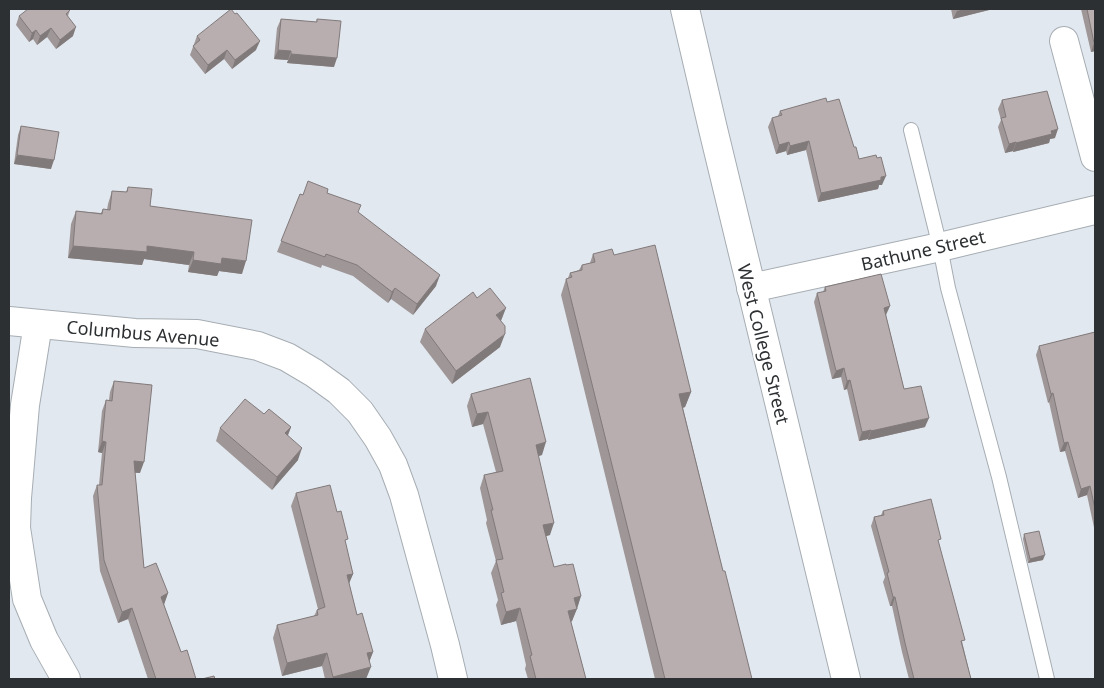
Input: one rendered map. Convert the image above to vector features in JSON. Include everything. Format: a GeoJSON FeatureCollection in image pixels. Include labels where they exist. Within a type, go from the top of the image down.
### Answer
{"type":"FeatureCollection","features":[{"type":"Feature","properties":{"kind":"street","name":"West College Street"},"geometry":{"type":"LineString","coordinates":[[685,9],[846,679]]}},
{"type":"Feature","properties":{"kind":"street"},"geometry":{"type":"LineString","coordinates":[[1064,40],[1084,74],[1095,156]]}},
{"type":"Feature","properties":{"kind":"street","name":"Bathune Street"},"geometry":{"type":"LineString","coordinates":[[751,288],[940,247],[1095,210]]}},
{"type":"Feature","properties":{"kind":"street","name":"Columbus Avenue"},"geometry":{"type":"LineString","coordinates":[[9,321],[135,333],[197,334],[258,346],[287,357],[339,391],[360,412],[378,438],[393,465],[404,494],[453,679]]}},
{"type":"Feature","properties":{"kind":"street"},"geometry":{"type":"LineString","coordinates":[[38,324],[25,405],[16,528],[27,599],[44,640],[66,679]]}},
{"type":"Feature","properties":{"kind":"lane"},"geometry":{"type":"LineString","coordinates":[[911,130],[940,247],[948,288],[999,477],[1047,679]]}},
{"type":"Feature","properties":{"kind":"building"},"geometry":{"type":"Polygon","coordinates":[[[28,9],[69,9],[66,14],[76,27],[60,40],[51,28],[40,36],[36,30],[32,33],[19,16],[28,9]]]}},
{"type":"Feature","properties":{"kind":"building"},"geometry":{"type":"Polygon","coordinates":[[[231,9],[235,14],[237,13],[260,41],[235,60],[227,50],[208,65],[193,46],[200,40],[197,36],[231,9]]]}},
{"type":"Feature","properties":{"kind":"building"},"geometry":{"type":"Polygon","coordinates":[[[1087,9],[1095,9],[1094,43],[1087,9]]]}},
{"type":"Feature","properties":{"kind":"building"},"geometry":{"type":"Polygon","coordinates":[[[281,19],[317,22],[317,19],[341,21],[337,58],[291,54],[291,51],[278,50],[281,19]]]}},
{"type":"Feature","properties":{"kind":"building"},"geometry":{"type":"Polygon","coordinates":[[[1047,91],[1058,129],[1051,131],[1052,134],[1009,144],[1001,118],[1006,117],[1002,100],[1047,91]]]}},
{"type":"Feature","properties":{"kind":"building"},"geometry":{"type":"Polygon","coordinates":[[[826,98],[827,102],[839,99],[859,159],[876,155],[877,158],[881,157],[886,176],[881,177],[881,180],[821,193],[809,141],[790,146],[789,142],[779,145],[772,118],[782,115],[780,111],[826,98]]]}},
{"type":"Feature","properties":{"kind":"building"},"geometry":{"type":"Polygon","coordinates":[[[21,126],[59,132],[54,160],[17,155],[21,126]]]}},
{"type":"Feature","properties":{"kind":"building"},"geometry":{"type":"Polygon","coordinates":[[[308,181],[328,189],[327,193],[361,205],[358,212],[440,275],[417,304],[395,288],[392,292],[357,265],[326,254],[325,257],[281,241],[300,194],[303,195],[308,181]]]}},
{"type":"Feature","properties":{"kind":"building"},"geometry":{"type":"Polygon","coordinates":[[[128,187],[152,189],[150,206],[252,220],[246,261],[222,258],[221,264],[193,260],[194,252],[147,246],[147,252],[73,246],[76,211],[102,214],[103,209],[110,210],[112,191],[127,192],[128,187]]]}},
{"type":"Feature","properties":{"kind":"building"},"geometry":{"type":"Polygon","coordinates":[[[655,245],[691,392],[679,394],[752,679],[665,679],[566,279],[572,277],[570,273],[582,270],[582,265],[595,262],[593,254],[612,249],[614,255],[655,245]]]}},
{"type":"Feature","properties":{"kind":"building"},"geometry":{"type":"Polygon","coordinates":[[[881,274],[890,306],[884,308],[904,389],[921,386],[929,418],[862,432],[850,380],[847,381],[844,368],[836,371],[817,293],[826,291],[825,287],[881,274]]]}},
{"type":"Feature","properties":{"kind":"building"},"geometry":{"type":"Polygon","coordinates":[[[490,288],[506,308],[496,315],[505,326],[505,334],[456,371],[425,329],[473,292],[477,298],[490,288]]]}},
{"type":"Feature","properties":{"kind":"building"},"geometry":{"type":"Polygon","coordinates":[[[1095,332],[1095,509],[1090,486],[1081,489],[1068,442],[1064,443],[1053,393],[1051,394],[1039,346],[1095,332]]]}},
{"type":"Feature","properties":{"kind":"building"},"geometry":{"type":"Polygon","coordinates":[[[530,378],[546,442],[536,445],[554,523],[543,525],[554,567],[573,564],[581,596],[574,598],[577,609],[568,611],[586,679],[536,679],[520,608],[506,612],[501,593],[504,592],[496,560],[503,559],[484,475],[503,471],[488,412],[477,414],[471,394],[530,378]]]}},
{"type":"Feature","properties":{"kind":"building"},"geometry":{"type":"Polygon","coordinates":[[[114,381],[152,385],[144,462],[134,461],[144,568],[156,563],[168,593],[161,597],[181,652],[187,650],[196,679],[156,679],[132,608],[122,612],[104,560],[97,485],[102,485],[106,442],[102,441],[106,400],[112,401],[114,381]]]}},
{"type":"Feature","properties":{"kind":"building"},"geometry":{"type":"Polygon","coordinates":[[[245,399],[264,414],[269,409],[291,427],[285,433],[302,448],[277,477],[220,428],[245,399]]]}},
{"type":"Feature","properties":{"kind":"building"},"geometry":{"type":"Polygon","coordinates":[[[330,485],[337,512],[341,511],[348,539],[345,540],[353,574],[347,575],[357,615],[362,613],[373,652],[367,653],[371,667],[333,677],[327,653],[287,663],[277,625],[318,615],[317,610],[325,607],[296,493],[330,485]]]}},
{"type":"Feature","properties":{"kind":"building"},"geometry":{"type":"Polygon","coordinates":[[[931,499],[941,539],[938,540],[965,640],[961,641],[971,679],[914,679],[874,517],[884,515],[883,511],[931,499]]]}},
{"type":"Feature","properties":{"kind":"building"},"geometry":{"type":"Polygon","coordinates":[[[1039,531],[1045,555],[1030,559],[1024,534],[1039,531]]]}},
{"type":"Feature","properties":{"kind":"building"},"geometry":{"type":"Polygon","coordinates":[[[214,676],[215,679],[202,679],[214,676]]]}}]}
